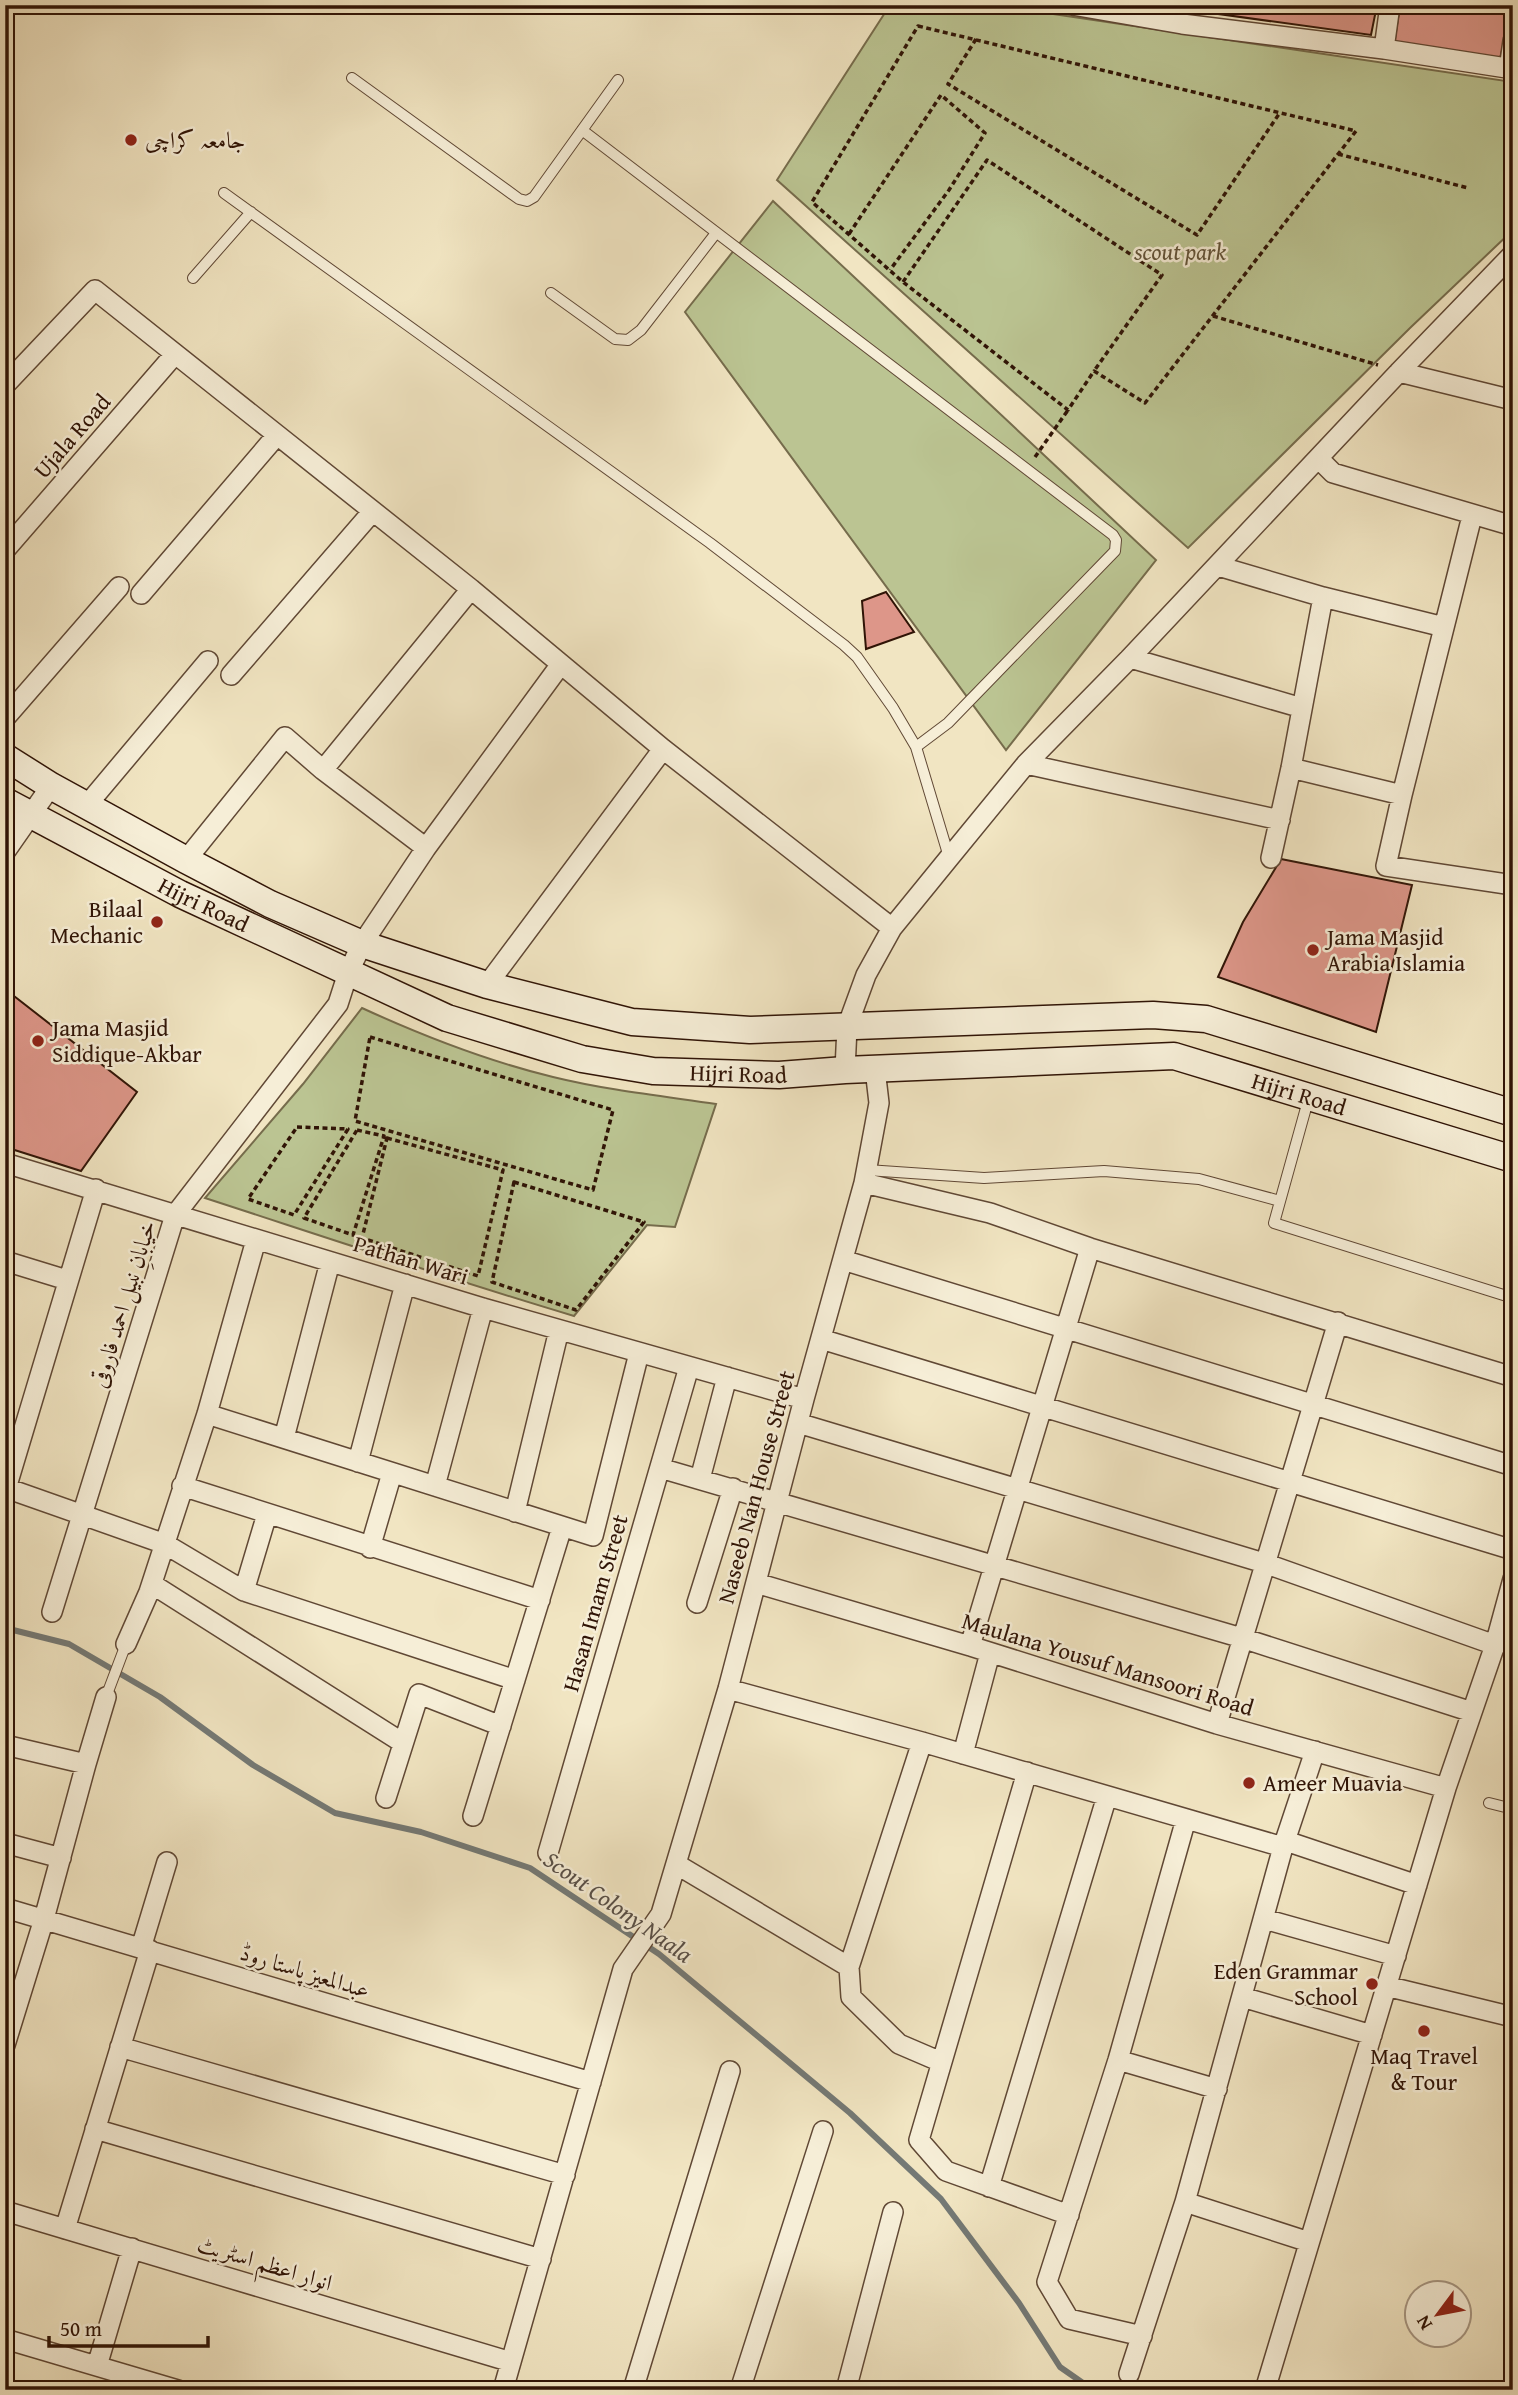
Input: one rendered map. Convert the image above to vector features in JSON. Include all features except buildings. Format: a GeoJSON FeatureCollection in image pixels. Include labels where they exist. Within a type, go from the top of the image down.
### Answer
{"type":"FeatureCollection","features":[{"type":"Feature","properties":{"kind":"main road","name":"Hijri Road"},"geometry":{"type":"LineString","coordinates":[[5,757],[51,786],[186,860],[270,904],[362,944],[487,985],[632,1022],[750,1030],[1153,1015],[1206,1019],[1513,1113]]}},
{"type":"Feature","properties":{"kind":"main road","name":"Hijri Road"},"geometry":{"type":"LineString","coordinates":[[5,800],[180,894],[447,1018],[583,1059],[653,1071],[779,1075],[1174,1056],[1513,1159]]}},
{"type":"Feature","properties":{"kind":"street"},"geometry":{"type":"LineString","coordinates":[[1072,5],[1182,24],[1384,49],[1511,69],[1513,41]]}},
{"type":"Feature","properties":{"kind":"street"},"geometry":{"type":"LineString","coordinates":[[1384,49],[1390,5]]}},
{"type":"Feature","properties":{"kind":"street"},"geometry":{"type":"LineString","coordinates":[[845,1070],[847,1027],[866,975],[892,928],[949,858],[1026,764],[1218,566],[1513,254]]}},
{"type":"Feature","properties":{"kind":"street"},"geometry":{"type":"LineString","coordinates":[[5,385],[95,290],[471,589],[663,749],[892,928]]}},
{"type":"Feature","properties":{"kind":"street","name":"Ujala Road"},"geometry":{"type":"LineString","coordinates":[[5,550],[176,355]]}},
{"type":"Feature","properties":{"kind":"street"},"geometry":{"type":"LineString","coordinates":[[1399,372],[1513,400]]}},
{"type":"Feature","properties":{"kind":"street"},"geometry":{"type":"LineString","coordinates":[[141,594],[277,435]]}},
{"type":"Feature","properties":{"kind":"street"},"geometry":{"type":"LineString","coordinates":[[1319,459],[1333,473],[1513,526]]}},
{"type":"Feature","properties":{"kind":"street"},"geometry":{"type":"LineString","coordinates":[[231,675],[373,511]]}},
{"type":"Feature","properties":{"kind":"street"},"geometry":{"type":"LineString","coordinates":[[1472,516],[1386,866],[1510,884],[1513,864]]}},
{"type":"Feature","properties":{"kind":"street"},"geometry":{"type":"LineString","coordinates":[[1218,566],[1323,597],[1444,627]]}},
{"type":"Feature","properties":{"kind":"street"},"geometry":{"type":"LineString","coordinates":[[5,718],[119,587]]}},
{"type":"Feature","properties":{"kind":"street"},"geometry":{"type":"LineString","coordinates":[[323,770],[471,589]]}},
{"type":"Feature","properties":{"kind":"street"},"geometry":{"type":"LineString","coordinates":[[1271,858],[1323,597]]}},
{"type":"Feature","properties":{"kind":"street"},"geometry":{"type":"LineString","coordinates":[[1130,658],[1302,708]]}},
{"type":"Feature","properties":{"kind":"street"},"geometry":{"type":"LineString","coordinates":[[87,805],[208,661]]}},
{"type":"Feature","properties":{"kind":"street","name":"خیابانِ نبیل احمد فاروقی"},"geometry":{"type":"LineString","coordinates":[[52,1612],[176,1214],[338,1004],[348,973],[362,944],[426,848],[561,664]]}},
{"type":"Feature","properties":{"kind":"street"},"geometry":{"type":"LineString","coordinates":[[186,860],[285,737],[323,770],[426,848]]}},
{"type":"Feature","properties":{"kind":"street"},"geometry":{"type":"LineString","coordinates":[[487,985],[663,749]]}},
{"type":"Feature","properties":{"kind":"street"},"geometry":{"type":"LineString","coordinates":[[1026,764],[1280,820]]}},
{"type":"Feature","properties":{"kind":"street"},"geometry":{"type":"LineString","coordinates":[[1291,768],[1402,794]]}},
{"type":"Feature","properties":{"kind":"street"},"geometry":{"type":"LineString","coordinates":[[5,852],[51,786]]}},
{"type":"Feature","properties":{"kind":"street","name":"Naseeb Nan House Street"},"geometry":{"type":"LineString","coordinates":[[503,2390],[623,1969],[661,1914],[728,1689],[797,1423],[866,1176],[879,1103],[875,1069]]}},
{"type":"Feature","properties":{"kind":"street","name":"Pathan Wari"},"geometry":{"type":"LineString","coordinates":[[5,1163],[483,1308],[804,1399]]}},
{"type":"Feature","properties":{"kind":"street"},"geometry":{"type":"LineString","coordinates":[[866,1176],[990,1213],[1090,1248],[1513,1377]]}},
{"type":"Feature","properties":{"kind":"street"},"geometry":{"type":"LineString","coordinates":[[96,1189],[6,1490],[165,1544],[244,1591],[515,1680]]}},
{"type":"Feature","properties":{"kind":"street"},"geometry":{"type":"LineString","coordinates":[[126,1644],[152,1584],[207,1414],[256,1240]]}},
{"type":"Feature","properties":{"kind":"street"},"geometry":{"type":"LineString","coordinates":[[970,1646],[1090,1248]]}},
{"type":"Feature","properties":{"kind":"street"},"geometry":{"type":"LineString","coordinates":[[843,1260],[1513,1466]]}},
{"type":"Feature","properties":{"kind":"street"},"geometry":{"type":"LineString","coordinates":[[5,1261],[67,1280]]}},
{"type":"Feature","properties":{"kind":"street"},"geometry":{"type":"LineString","coordinates":[[284,1438],[330,1262]]}},
{"type":"Feature","properties":{"kind":"street"},"geometry":{"type":"LineString","coordinates":[[358,1462],[405,1284]]}},
{"type":"Feature","properties":{"kind":"street"},"geometry":{"type":"LineString","coordinates":[[435,1486],[483,1308]]}},
{"type":"Feature","properties":{"kind":"street"},"geometry":{"type":"LineString","coordinates":[[1217,1724],[1338,1322]]}},
{"type":"Feature","properties":{"kind":"street"},"geometry":{"type":"LineString","coordinates":[[515,1512],[559,1330]]}},
{"type":"Feature","properties":{"kind":"street"},"geometry":{"type":"LineString","coordinates":[[821,1339],[1513,1550]]}},
{"type":"Feature","properties":{"kind":"street"},"geometry":{"type":"LineString","coordinates":[[207,1414],[593,1536],[639,1353]]}},
{"type":"Feature","properties":{"kind":"street","name":"Hasan Imam Street"},"geometry":{"type":"LineString","coordinates":[[548,1853],[689,1367]]}},
{"type":"Feature","properties":{"kind":"street"},"geometry":{"type":"LineString","coordinates":[[700,1479],[727,1377]]}},
{"type":"Feature","properties":{"kind":"street"},"geometry":{"type":"LineString","coordinates":[[797,1423],[1264,1563],[1504,1647]]}},
{"type":"Feature","properties":{"kind":"street"},"geometry":{"type":"LineString","coordinates":[[660,1468],[1242,1638],[1472,1712]]}},
{"type":"Feature","properties":{"kind":"street"},"geometry":{"type":"LineString","coordinates":[[370,1548],[392,1473]]}},
{"type":"Feature","properties":{"kind":"street"},"geometry":{"type":"LineString","coordinates":[[182,1486],[540,1600]]}},
{"type":"Feature","properties":{"kind":"street"},"geometry":{"type":"LineString","coordinates":[[697,1604],[733,1488]]}},
{"type":"Feature","properties":{"kind":"street"},"geometry":{"type":"LineString","coordinates":[[244,1591],[267,1514]]}},
{"type":"Feature","properties":{"kind":"street"},"geometry":{"type":"LineString","coordinates":[[473,1816],[562,1527]]}},
{"type":"Feature","properties":{"kind":"street"},"geometry":{"type":"LineString","coordinates":[[1266,2389],[1446,1788],[1472,1712],[1504,1647],[1513,1579]]}},
{"type":"Feature","properties":{"kind":"street","name":"Maulana Yousuf Mansoori Road"},"geometry":{"type":"LineString","coordinates":[[756,1583],[970,1646],[1217,1724],[1446,1788]]}},
{"type":"Feature","properties":{"kind":"street"},"geometry":{"type":"LineString","coordinates":[[152,1584],[403,1743]]}},
{"type":"Feature","properties":{"kind":"street"},"geometry":{"type":"LineString","coordinates":[[963,1754],[990,1653]]}},
{"type":"Feature","properties":{"kind":"street"},"geometry":{"type":"LineString","coordinates":[[728,1689],[922,1741],[1186,1819],[1285,1844],[1417,1885]]}},
{"type":"Feature","properties":{"kind":"street"},"geometry":{"type":"LineString","coordinates":[[386,1798],[418,1694],[501,1726]]}},
{"type":"Feature","properties":{"kind":"street"},"geometry":{"type":"LineString","coordinates":[[5,2045],[10,2010],[44,1919],[106,1697]]}},
{"type":"Feature","properties":{"kind":"street"},"geometry":{"type":"LineString","coordinates":[[922,1741],[849,1967],[850,1997],[899,2044],[941,2062]]}},
{"type":"Feature","properties":{"kind":"street"},"geometry":{"type":"LineString","coordinates":[[5,1745],[86,1764]]}},
{"type":"Feature","properties":{"kind":"street"},"geometry":{"type":"LineString","coordinates":[[1129,2374],[1185,2202],[1285,1844],[1315,1751]]}},
{"type":"Feature","properties":{"kind":"street"},"geometry":{"type":"LineString","coordinates":[[1027,1772],[919,2140],[946,2171],[1069,2215]]}},
{"type":"Feature","properties":{"kind":"street"},"geometry":{"type":"LineString","coordinates":[[989,2187],[1107,1796]]}},
{"type":"Feature","properties":{"kind":"street"},"geometry":{"type":"LineString","coordinates":[[1142,2336],[1069,2319],[1046,2282],[1118,2060],[1186,1819]]}},
{"type":"Feature","properties":{"kind":"street"},"geometry":{"type":"LineString","coordinates":[[5,1843],[61,1858]]}},
{"type":"Feature","properties":{"kind":"street"},"geometry":{"type":"LineString","coordinates":[[65,2229],[120,2047],[167,1862]]}},
{"type":"Feature","properties":{"kind":"street"},"geometry":{"type":"LineString","coordinates":[[676,1864],[849,1967]]}},
{"type":"Feature","properties":{"kind":"street","name":"عبدالمعیز پاستا روڈ"},"geometry":{"type":"LineString","coordinates":[[5,1908],[591,2082]]}},
{"type":"Feature","properties":{"kind":"street"},"geometry":{"type":"LineString","coordinates":[[1264,1919],[1396,1956]]}},
{"type":"Feature","properties":{"kind":"street"},"geometry":{"type":"LineString","coordinates":[[1386,1986],[1513,2018]]}},
{"type":"Feature","properties":{"kind":"street"},"geometry":{"type":"LineString","coordinates":[[1242,1997],[1371,2035]]}},
{"type":"Feature","properties":{"kind":"street"},"geometry":{"type":"LineString","coordinates":[[120,2047],[565,2175]]}},
{"type":"Feature","properties":{"kind":"street"},"geometry":{"type":"LineString","coordinates":[[1118,2060],[1217,2089]]}},
{"type":"Feature","properties":{"kind":"street"},"geometry":{"type":"LineString","coordinates":[[633,2390],[730,2071]]}},
{"type":"Feature","properties":{"kind":"street"},"geometry":{"type":"LineString","coordinates":[[95,2129],[541,2259]]}},
{"type":"Feature","properties":{"kind":"street"},"geometry":{"type":"LineString","coordinates":[[740,2390],[824,2131]]}},
{"type":"Feature","properties":{"kind":"street"},"geometry":{"type":"LineString","coordinates":[[1185,2202],[1309,2242]]}},
{"type":"Feature","properties":{"kind":"street","name":"انوار اعظم اسٹریٹ"},"geometry":{"type":"LineString","coordinates":[[5,2211],[511,2362]]}},
{"type":"Feature","properties":{"kind":"street"},"geometry":{"type":"LineString","coordinates":[[846,2390],[893,2212]]}},
{"type":"Feature","properties":{"kind":"street"},"geometry":{"type":"LineString","coordinates":[[97,2366],[132,2248]]}},
{"type":"Feature","properties":{"kind":"street"},"geometry":{"type":"LineString","coordinates":[[5,2339],[178,2390]]}},
{"type":"Feature","properties":{"kind":"lane"},"geometry":{"type":"LineString","coordinates":[[352,78],[519,199],[527,201],[534,197],[618,80]]}},
{"type":"Feature","properties":{"kind":"lane"},"geometry":{"type":"LineString","coordinates":[[582,130],[1113,535],[1116,540],[1115,551],[948,723],[916,747]]}},
{"type":"Feature","properties":{"kind":"lane"},"geometry":{"type":"LineString","coordinates":[[224,193],[710,543],[844,645],[857,657],[916,747],[949,858]]}},
{"type":"Feature","properties":{"kind":"lane"},"geometry":{"type":"LineString","coordinates":[[193,278],[251,212]]}},
{"type":"Feature","properties":{"kind":"lane"},"geometry":{"type":"LineString","coordinates":[[551,293],[615,339],[628,340],[641,330],[716,233]]}},
{"type":"Feature","properties":{"kind":"lane"},"geometry":{"type":"LineString","coordinates":[[1309,1096],[1274,1223],[1513,1298]]}},
{"type":"Feature","properties":{"kind":"lane"},"geometry":{"type":"LineString","coordinates":[[866,1176],[984,1178],[1104,1171],[1199,1179],[1280,1201]]}},
{"type":"Feature","properties":{"kind":"lane"},"geometry":{"type":"LineString","coordinates":[[106,1697],[126,1644]]}},
{"type":"Feature","properties":{"kind":"lane"},"geometry":{"type":"LineString","coordinates":[[1489,1803],[1513,1810]]}},
{"type":"Feature","properties":{"kind":"path"},"geometry":{"type":"LineString","coordinates":[[1068,410],[903,282],[813,202],[918,26],[1356,131],[1145,403],[1094,371]]}},
{"type":"Feature","properties":{"kind":"path"},"geometry":{"type":"LineString","coordinates":[[976,39],[948,85],[1197,235],[1279,114]]}},
{"type":"Feature","properties":{"kind":"path"},"geometry":{"type":"LineString","coordinates":[[849,234],[941,95],[985,132],[950,190],[890,270]]}},
{"type":"Feature","properties":{"kind":"path"},"geometry":{"type":"LineString","coordinates":[[1338,154],[1468,188]]}},
{"type":"Feature","properties":{"kind":"path"},"geometry":{"type":"LineString","coordinates":[[903,282],[987,160],[1162,275],[1027,469]]}},
{"type":"Feature","properties":{"kind":"path"},"geometry":{"type":"LineString","coordinates":[[1213,316],[1399,372]]}},
{"type":"Feature","properties":{"kind":"path"},"geometry":{"type":"LineString","coordinates":[[370,1037],[613,1110],[593,1190],[355,1121],[370,1037]]}},
{"type":"Feature","properties":{"kind":"path"},"geometry":{"type":"LineString","coordinates":[[297,1127],[348,1129],[314,1182],[294,1215],[248,1199],[297,1127]]}},
{"type":"Feature","properties":{"kind":"path"},"geometry":{"type":"LineString","coordinates":[[357,1130],[384,1136],[354,1235],[304,1218],[357,1130]]}},
{"type":"Feature","properties":{"kind":"path"},"geometry":{"type":"LineString","coordinates":[[387,1138],[503,1170],[478,1276],[362,1238],[387,1138]]}},
{"type":"Feature","properties":{"kind":"path"},"geometry":{"type":"LineString","coordinates":[[514,1182],[644,1222],[576,1310],[492,1282],[514,1182]]}},
{"type":"Feature","properties":{"kind":"green space","name":"scout park"},"geometry":{"type":"Polygon","coordinates":[[[890,5],[992,5],[1513,82],[1513,230],[1188,548],[777,180],[890,5]]]}},
{"type":"Feature","properties":{"kind":"green space"},"geometry":{"type":"Polygon","coordinates":[[[773,201],[1156,560],[1006,750],[685,312],[773,201]]]}},
{"type":"Feature","properties":{"kind":"green space"},"geometry":{"type":"Polygon","coordinates":[[[362,1008],[456,1047],[528,1071],[593,1086],[716,1104],[675,1227],[647,1225],[574,1316],[205,1198],[303,1084],[362,1008]]]}},
{"type":"Feature","properties":{"kind":"waterway","name":"Scout Colony Naala"},"geometry":{"type":"LineString","coordinates":[[5,1628],[69,1644],[160,1697],[253,1765],[335,1813],[421,1832],[530,1868],[659,1954],[850,2113],[941,2199],[1019,2303],[1060,2367],[1093,2390]]}},
{"type":"Feature","properties":{"kind":"place","name":"جامعہ کراچی"},"geometry":{"type":"Point","coordinates":[131,140]}},
{"type":"Feature","properties":{"kind":"place","name":"Bilaal Mechanic"},"geometry":{"type":"Point","coordinates":[157,922]}},
{"type":"Feature","properties":{"kind":"place","name":"Jama Masjid Arabia Islamia"},"geometry":{"type":"Point","coordinates":[1313,950]}},
{"type":"Feature","properties":{"kind":"place","name":"Jama Masjid Siddique-Akbar"},"geometry":{"type":"Point","coordinates":[38,1041]}},
{"type":"Feature","properties":{"kind":"place","name":"Ameer Muavia"},"geometry":{"type":"Point","coordinates":[1249,1783]}},
{"type":"Feature","properties":{"kind":"place","name":"Eden Grammar School"},"geometry":{"type":"Point","coordinates":[1372,1984]}},
{"type":"Feature","properties":{"kind":"place","name":"Maq Travel & Tour"},"geometry":{"type":"Point","coordinates":[1424,2031]}}]}
